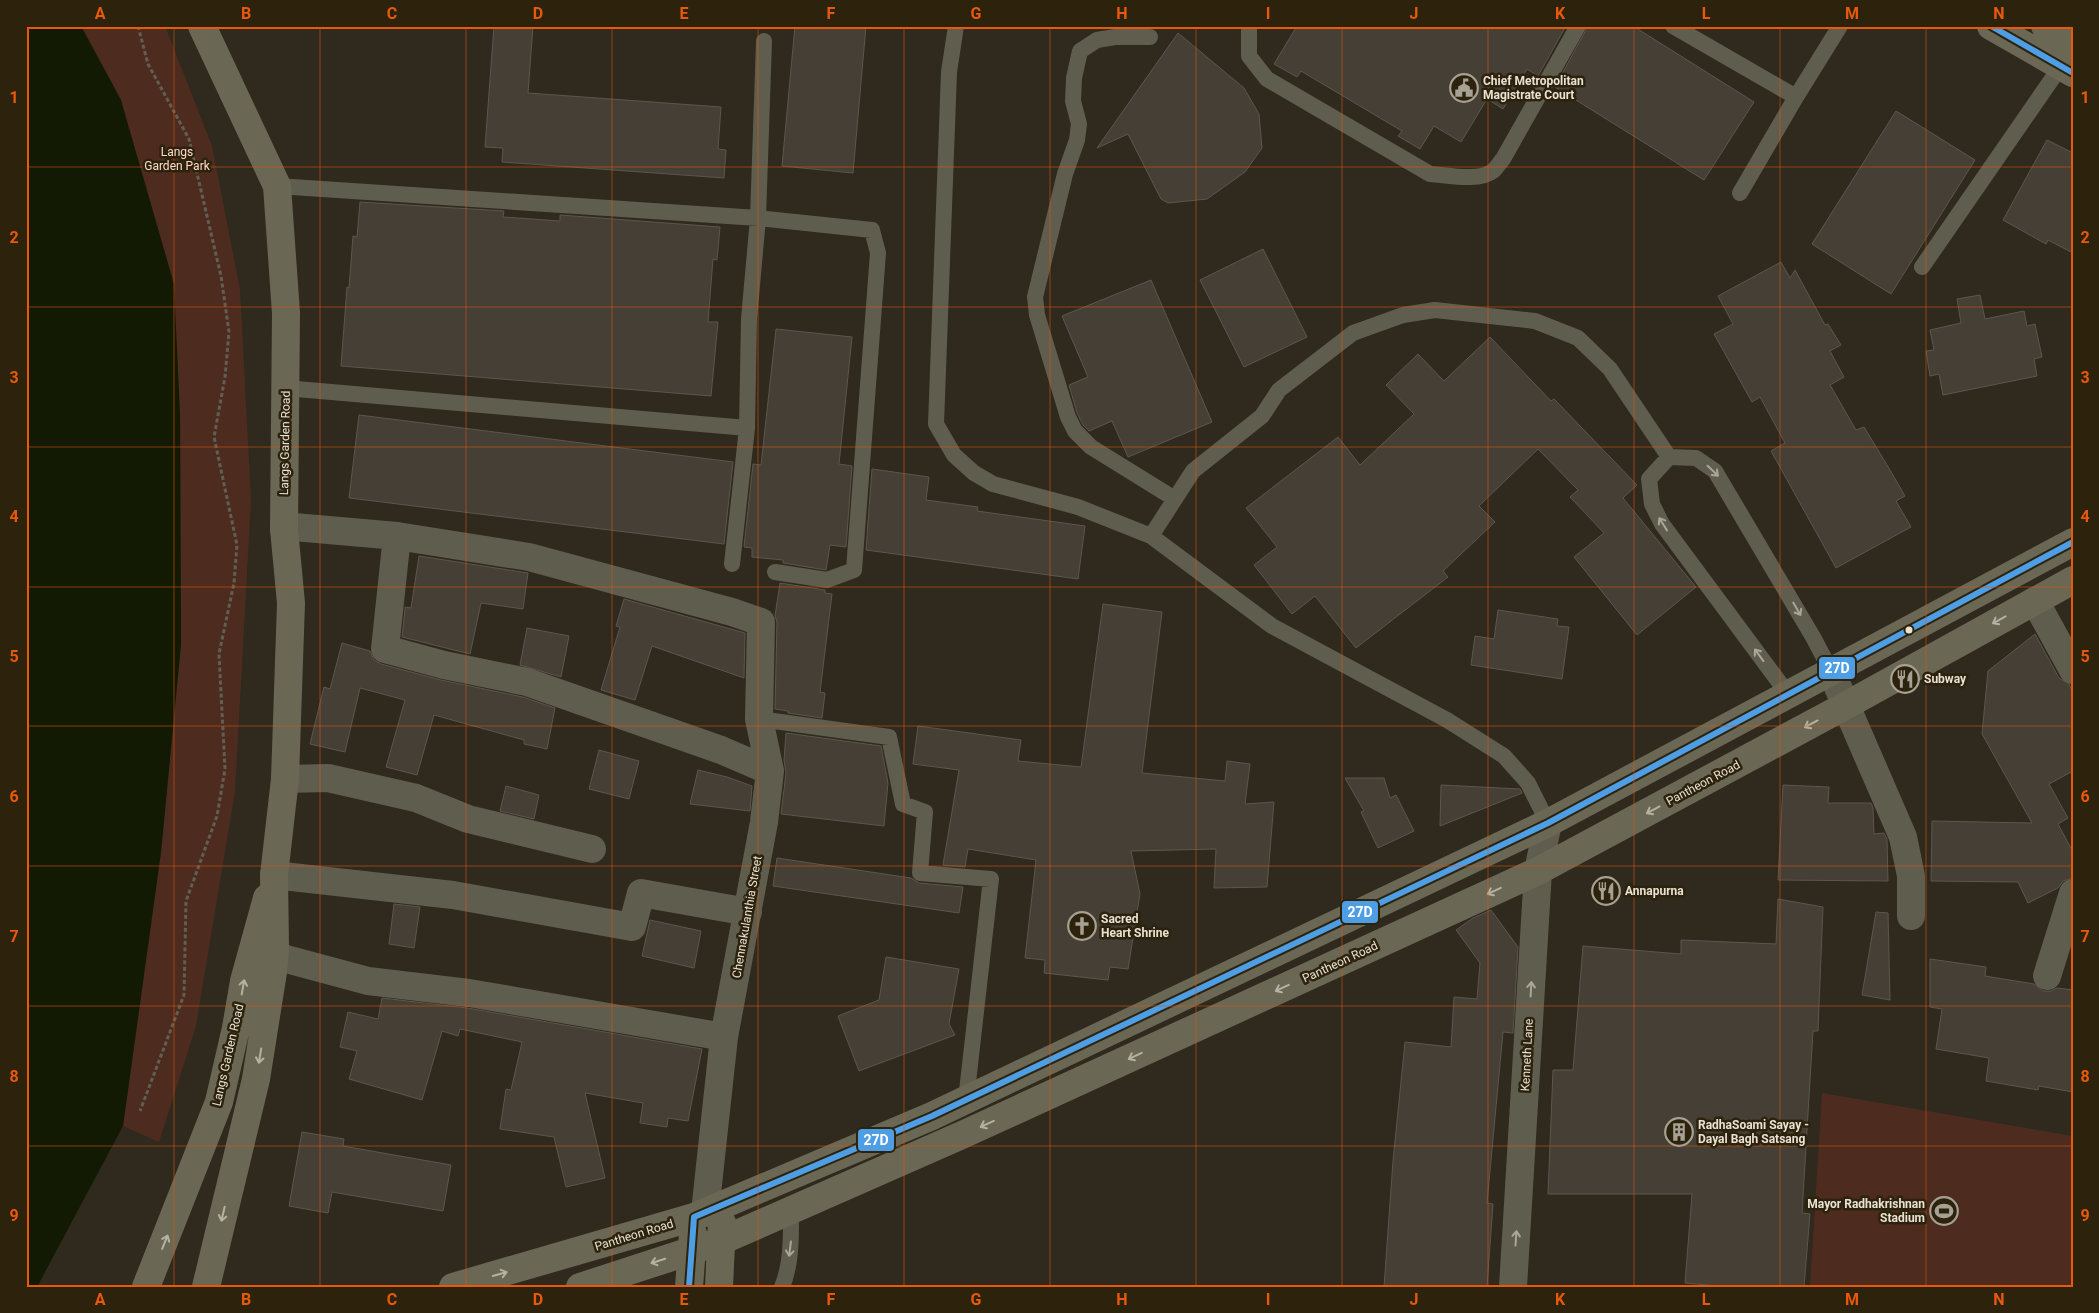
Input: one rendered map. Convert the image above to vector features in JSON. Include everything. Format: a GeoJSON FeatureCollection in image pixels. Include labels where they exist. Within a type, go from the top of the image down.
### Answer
{"type":"FeatureCollection","features":[{"type":"Feature","properties":{"kind":"main road","name":"Langs Garden Road"},"geometry":{"type":"LineString","coordinates":[[202,26],[277,186],[286,313],[284,529],[292,602],[285,779],[274,876],[275,956],[256,1079],[208,1285]]}},
{"type":"Feature","properties":{"kind":"main road"},"geometry":{"type":"LineString","coordinates":[[1992,26],[2064,45]]}},
{"type":"Feature","properties":{"kind":"main road","name":"Pantheon Road"},"geometry":{"type":"LineString","coordinates":[[453,1287],[707,1212],[966,1100],[1548,823],[2073,542]]}},
{"type":"Feature","properties":{"kind":"main road","name":"Pantheon Road"},"geometry":{"type":"LineString","coordinates":[[580,1287],[722,1241],[962,1135],[1538,871],[1845,706],[2073,580]]}},
{"type":"Feature","properties":{"kind":"main road","name":"Langs Garden Road"},"geometry":{"type":"LineString","coordinates":[[146,1287],[219,1102],[231,1054],[244,981],[274,876]]}},
{"type":"Feature","properties":{"kind":"main road"},"geometry":{"type":"LineString","coordinates":[[707,1212],[722,1241],[719,1287]]}},
{"type":"Feature","properties":{"kind":"main road"},"geometry":{"type":"LineString","coordinates":[[688,1287],[692,1250],[707,1212]]}},
{"type":"Feature","properties":{"kind":"street"},"geometry":{"type":"LineString","coordinates":[[284,529],[294,527],[397,536],[385,649],[527,682],[722,750],[770,771]]}},
{"type":"Feature","properties":{"kind":"street","name":"Chennakulanthia Street"},"geometry":{"type":"LineString","coordinates":[[397,536],[529,557],[732,612],[761,622],[759,719],[770,771],[764,822],[724,1037],[707,1212]]}},
{"type":"Feature","properties":{"kind":"street"},"geometry":{"type":"LineString","coordinates":[[2035,601],[2073,670]]}},
{"type":"Feature","properties":{"kind":"street"},"geometry":{"type":"LineString","coordinates":[[1830,672],[1903,837],[1911,876],[1911,916]]}},
{"type":"Feature","properties":{"kind":"street"},"geometry":{"type":"LineString","coordinates":[[285,779],[328,778],[416,798],[468,819],[592,849]]}},
{"type":"Feature","properties":{"kind":"street","name":"Kenneth Lane"},"geometry":{"type":"LineString","coordinates":[[1513,1287],[1538,871],[1548,823]]}},
{"type":"Feature","properties":{"kind":"street"},"geometry":{"type":"LineString","coordinates":[[274,876],[453,894],[632,927],[641,893],[748,912]]}},
{"type":"Feature","properties":{"kind":"street"},"geometry":{"type":"LineString","coordinates":[[2048,976],[2073,892]]}},
{"type":"Feature","properties":{"kind":"street"},"geometry":{"type":"LineString","coordinates":[[275,956],[368,980],[469,993],[724,1037]]}},
{"type":"Feature","properties":{"kind":"lane"},"geometry":{"type":"LineString","coordinates":[[956,26],[949,72],[936,424],[954,455],[974,472],[993,484],[1078,507],[1151,536],[1272,626],[1447,720],[1504,756],[1528,783],[1548,823]]}},
{"type":"Feature","properties":{"kind":"lane"},"geometry":{"type":"LineString","coordinates":[[1249,26],[1249,56],[1266,79],[1430,174],[1452,175],[1462,178],[1492,172],[1503,159],[1578,26]]}},
{"type":"Feature","properties":{"kind":"lane"},"geometry":{"type":"LineString","coordinates":[[1674,26],[1796,97]]}},
{"type":"Feature","properties":{"kind":"lane"},"geometry":{"type":"LineString","coordinates":[[1740,193],[1840,26]]}},
{"type":"Feature","properties":{"kind":"lane"},"geometry":{"type":"LineString","coordinates":[[1150,37],[1115,37],[1097,40],[1080,52],[1074,78],[1073,101],[1079,124],[1077,140],[1065,174],[1035,297],[1036,315],[1068,417],[1075,432],[1092,447],[1175,499]]}},
{"type":"Feature","properties":{"kind":"lane"},"geometry":{"type":"LineString","coordinates":[[732,564],[747,428],[749,319],[758,218],[764,42]]}},
{"type":"Feature","properties":{"kind":"lane"},"geometry":{"type":"LineString","coordinates":[[1922,267],[2064,45]]}},
{"type":"Feature","properties":{"kind":"lane"},"geometry":{"type":"LineString","coordinates":[[277,186],[758,218],[872,230],[878,253],[854,570],[827,580],[775,572]]}},
{"type":"Feature","properties":{"kind":"lane"},"geometry":{"type":"LineString","coordinates":[[1151,536],[1193,471],[1262,416],[1279,390],[1353,333],[1403,315],[1434,310],[1535,321],[1578,338],[1610,369],[1669,457]]}},
{"type":"Feature","properties":{"kind":"lane"},"geometry":{"type":"LineString","coordinates":[[285,388],[747,428]]}},
{"type":"Feature","properties":{"kind":"lane"},"geometry":{"type":"LineString","coordinates":[[1788,694],[1662,524],[1652,504],[1649,479],[1669,457],[1696,458],[1715,471],[1813,637],[1830,672]]}},
{"type":"Feature","properties":{"kind":"lane"},"geometry":{"type":"LineString","coordinates":[[759,719],[889,737],[903,804],[925,812],[920,872],[991,879],[966,1100]]}},
{"type":"Feature","properties":{"kind":"lane"},"geometry":{"type":"LineString","coordinates":[[782,1287],[788,1266],[792,1210]]}},
{"type":"Feature","properties":{"kind":"path"},"geometry":{"type":"LineString","coordinates":[[138,26],[148,64],[189,139],[221,276],[229,332],[225,377],[214,437],[237,545],[234,583],[219,654],[225,769],[217,816],[186,901],[184,995],[140,1111]]}},
{"type":"Feature","properties":{"kind":"green space","name":"Langs Garden Park"},"geometry":{"type":"Polygon","coordinates":[[[81,26],[165,26],[212,146],[240,289],[251,500],[235,792],[196,1026],[159,1142],[123,1126],[161,853],[181,644],[180,414],[121,100],[81,26]]]}},
{"type":"Feature","properties":{"kind":"green space","name":"Mayor Radhakrishnan Stadium"},"geometry":{"type":"Polygon","coordinates":[[[1822,1093],[2073,1136],[2073,1287],[1810,1287],[1822,1093]]]}},
{"type":"Feature","properties":{"kind":"shaded area"},"geometry":{"type":"Polygon","coordinates":[[[26,26],[81,26],[121,100],[174,284],[180,414],[181,644],[161,852],[123,1126],[37,1287],[26,1287],[26,26]]]}},
{"type":"Feature","properties":{"kind":"building"},"geometry":{"type":"Polygon","coordinates":[[[494,26],[533,26],[528,93],[721,107],[718,149],[726,150],[724,178],[502,162],[503,148],[485,147],[494,26]]]}},
{"type":"Feature","properties":{"kind":"building"},"geometry":{"type":"Polygon","coordinates":[[[795,26],[866,26],[853,173],[782,166],[795,26]]]}},
{"type":"Feature","properties":{"kind":"building","name":"Chief Metropolitan Magistrate Court"},"geometry":{"type":"Polygon","coordinates":[[[1297,26],[1566,26],[1538,76],[1527,69],[1503,109],[1487,99],[1461,142],[1434,126],[1420,149],[1398,136],[1402,131],[1301,71],[1297,77],[1274,64],[1297,26]]]}},
{"type":"Feature","properties":{"kind":"building"},"geometry":{"type":"Polygon","coordinates":[[[1588,26],[1633,26],[1754,102],[1704,180],[1555,87],[1588,26]]]}},
{"type":"Feature","properties":{"kind":"building"},"geometry":{"type":"Polygon","coordinates":[[[1178,33],[1244,88],[1259,114],[1262,148],[1245,172],[1207,199],[1168,203],[1161,199],[1128,134],[1097,148],[1178,33]]]}},
{"type":"Feature","properties":{"kind":"building"},"geometry":{"type":"Polygon","coordinates":[[[1896,111],[1975,160],[1891,294],[1812,244],[1896,111]]]}},
{"type":"Feature","properties":{"kind":"building"},"geometry":{"type":"Polygon","coordinates":[[[2047,140],[2073,153],[2073,253],[2048,240],[2046,244],[2003,220],[2047,140]]]}},
{"type":"Feature","properties":{"kind":"building"},"geometry":{"type":"Polygon","coordinates":[[[360,202],[504,211],[503,217],[560,221],[560,215],[720,227],[717,260],[713,259],[708,322],[718,322],[711,396],[341,366],[347,287],[349,288],[353,236],[357,237],[360,202]]]}},
{"type":"Feature","properties":{"kind":"building"},"geometry":{"type":"Polygon","coordinates":[[[1263,249],[1307,337],[1244,367],[1200,280],[1263,249]]]}},
{"type":"Feature","properties":{"kind":"building"},"geometry":{"type":"Polygon","coordinates":[[[1781,262],[1790,278],[1795,270],[1825,325],[1828,324],[1841,345],[1830,351],[1844,377],[1830,385],[1856,430],[1864,427],[1905,496],[1896,501],[1911,527],[1836,568],[1771,451],[1785,443],[1760,397],[1752,402],[1714,334],[1733,324],[1718,296],[1781,262]]]}},
{"type":"Feature","properties":{"kind":"building"},"geometry":{"type":"Polygon","coordinates":[[[1151,280],[1212,422],[1128,457],[1112,421],[1089,431],[1083,425],[1077,413],[1069,385],[1088,377],[1062,316],[1151,280]]]}},
{"type":"Feature","properties":{"kind":"building"},"geometry":{"type":"Polygon","coordinates":[[[1980,295],[1985,319],[2024,311],[2027,326],[2035,324],[2042,357],[2034,359],[2037,376],[1943,395],[1939,374],[1930,376],[1926,351],[1934,350],[1930,330],[1961,323],[1957,299],[1980,295]]]}},
{"type":"Feature","properties":{"kind":"building"},"geometry":{"type":"Polygon","coordinates":[[[776,329],[852,337],[839,464],[852,466],[846,547],[830,545],[826,570],[783,563],[783,560],[752,557],[752,548],[744,547],[753,464],[761,465],[776,329]]]}},
{"type":"Feature","properties":{"kind":"building"},"geometry":{"type":"Polygon","coordinates":[[[1490,337],[1551,401],[1554,399],[1637,485],[1623,498],[1696,587],[1637,635],[1574,557],[1604,533],[1570,497],[1578,490],[1538,449],[1479,506],[1495,522],[1443,571],[1448,577],[1356,648],[1315,596],[1292,614],[1254,565],[1277,547],[1246,508],[1338,437],[1360,465],[1414,414],[1386,385],[1418,354],[1444,381],[1490,337]]]}},
{"type":"Feature","properties":{"kind":"building"},"geometry":{"type":"Polygon","coordinates":[[[359,415],[733,462],[724,544],[349,498],[359,415]]]}},
{"type":"Feature","properties":{"kind":"building"},"geometry":{"type":"Polygon","coordinates":[[[872,469],[929,477],[926,500],[978,507],[977,511],[1085,526],[1078,579],[866,550],[872,469]]]}},
{"type":"Feature","properties":{"kind":"building"},"geometry":{"type":"Polygon","coordinates":[[[419,556],[528,573],[523,609],[481,603],[470,654],[402,637],[405,607],[411,608],[419,556]]]}},
{"type":"Feature","properties":{"kind":"building"},"geometry":{"type":"Polygon","coordinates":[[[780,583],[825,590],[825,593],[832,594],[820,692],[825,693],[822,718],[775,709],[777,622],[775,616],[780,583]]]}},
{"type":"Feature","properties":{"kind":"building"},"geometry":{"type":"Polygon","coordinates":[[[624,599],[745,633],[744,678],[652,646],[635,700],[601,690],[620,627],[616,626],[624,599]]]}},
{"type":"Feature","properties":{"kind":"building"},"geometry":{"type":"Polygon","coordinates":[[[1103,604],[1162,612],[1142,773],[1225,781],[1227,761],[1250,764],[1245,804],[1274,802],[1267,887],[1214,888],[1216,849],[1131,851],[1140,894],[1128,969],[1110,967],[1108,980],[1044,973],[1045,960],[1025,958],[1036,860],[968,849],[965,867],[943,865],[959,770],[913,764],[918,726],[1021,740],[1018,761],[1081,767],[1103,604]]]}},
{"type":"Feature","properties":{"kind":"building"},"geometry":{"type":"Polygon","coordinates":[[[1498,610],[1558,619],[1557,626],[1569,627],[1562,679],[1471,665],[1475,636],[1494,639],[1498,610]]]}},
{"type":"Feature","properties":{"kind":"building"},"geometry":{"type":"Polygon","coordinates":[[[527,628],[569,636],[561,677],[520,665],[527,628]]]}},
{"type":"Feature","properties":{"kind":"building"},"geometry":{"type":"Polygon","coordinates":[[[2035,634],[2059,678],[2069,684],[2073,693],[2073,771],[2049,784],[2068,818],[2058,824],[2073,852],[2073,878],[2063,881],[2058,888],[2028,903],[2018,882],[1931,881],[1932,821],[2032,823],[1982,734],[1988,671],[2035,634]]]}},
{"type":"Feature","properties":{"kind":"building"},"geometry":{"type":"Polygon","coordinates":[[[342,643],[370,651],[374,660],[381,664],[441,680],[523,697],[555,708],[547,749],[524,744],[524,740],[434,715],[417,775],[386,767],[405,700],[360,688],[345,752],[310,744],[324,687],[330,689],[342,643]]]}},
{"type":"Feature","properties":{"kind":"building"},"geometry":{"type":"Polygon","coordinates":[[[786,733],[881,746],[888,783],[884,826],[781,814],[786,773],[784,760],[786,733]]]}},
{"type":"Feature","properties":{"kind":"building"},"geometry":{"type":"Polygon","coordinates":[[[599,750],[639,761],[629,799],[589,789],[599,750]]]}},
{"type":"Feature","properties":{"kind":"building"},"geometry":{"type":"Polygon","coordinates":[[[698,770],[727,777],[752,786],[750,811],[690,804],[698,770]]]}},
{"type":"Feature","properties":{"kind":"building"},"geometry":{"type":"Polygon","coordinates":[[[1345,778],[1384,778],[1390,798],[1396,795],[1414,831],[1378,848],[1361,812],[1364,811],[1345,778]]]}},
{"type":"Feature","properties":{"kind":"building"},"geometry":{"type":"Polygon","coordinates":[[[1441,785],[1520,789],[1522,793],[1440,826],[1441,785]]]}},
{"type":"Feature","properties":{"kind":"building"},"geometry":{"type":"Polygon","coordinates":[[[1783,785],[1829,787],[1828,803],[1871,803],[1873,808],[1874,834],[1884,833],[1887,839],[1888,881],[1778,880],[1783,785]]]}},
{"type":"Feature","properties":{"kind":"building"},"geometry":{"type":"Polygon","coordinates":[[[506,786],[539,795],[534,819],[500,811],[506,786]]]}},
{"type":"Feature","properties":{"kind":"building"},"geometry":{"type":"Polygon","coordinates":[[[777,858],[911,878],[919,883],[963,887],[959,913],[773,886],[777,858]]]}},
{"type":"Feature","properties":{"kind":"building"},"geometry":{"type":"Polygon","coordinates":[[[1778,899],[1823,907],[1818,1031],[1813,1031],[1802,1213],[1810,1214],[1804,1287],[1729,1287],[1685,1283],[1692,1194],[1548,1194],[1553,1070],[1573,1070],[1583,946],[1681,954],[1681,940],[1776,944],[1778,899]]]}},
{"type":"Feature","properties":{"kind":"building"},"geometry":{"type":"Polygon","coordinates":[[[394,904],[420,907],[414,948],[389,944],[394,904]]]}},
{"type":"Feature","properties":{"kind":"building"},"geometry":{"type":"Polygon","coordinates":[[[1491,910],[1518,947],[1513,1033],[1503,1032],[1487,1203],[1493,1204],[1487,1287],[1384,1287],[1393,1161],[1405,1042],[1451,1047],[1454,997],[1477,999],[1480,963],[1456,930],[1473,918],[1491,910]]]}},
{"type":"Feature","properties":{"kind":"building"},"geometry":{"type":"Polygon","coordinates":[[[1876,912],[1888,913],[1890,1000],[1862,995],[1876,912]]]}},
{"type":"Feature","properties":{"kind":"building"},"geometry":{"type":"Polygon","coordinates":[[[650,920],[701,931],[694,968],[642,956],[650,920]]]}},
{"type":"Feature","properties":{"kind":"building"},"geometry":{"type":"Polygon","coordinates":[[[886,957],[959,969],[949,1024],[955,1035],[859,1071],[838,1016],[879,1000],[886,957]]]}},
{"type":"Feature","properties":{"kind":"building"},"geometry":{"type":"Polygon","coordinates":[[[1930,959],[1986,967],[1985,976],[2034,984],[2043,991],[2051,991],[2057,988],[2073,990],[2073,1092],[2039,1086],[2038,1090],[1986,1081],[1989,1058],[1936,1049],[1942,1009],[1930,1007],[1930,959]]]}},
{"type":"Feature","properties":{"kind":"building"},"geometry":{"type":"Polygon","coordinates":[[[382,998],[467,1008],[702,1049],[688,1121],[668,1118],[667,1127],[640,1123],[643,1103],[585,1093],[605,1178],[566,1187],[554,1137],[500,1129],[506,1089],[511,1090],[522,1042],[460,1029],[458,1036],[442,1031],[422,1100],[349,1079],[357,1051],[340,1047],[348,1012],[378,1019],[382,998]]]}},
{"type":"Feature","properties":{"kind":"building"},"geometry":{"type":"Polygon","coordinates":[[[302,1132],[344,1139],[343,1146],[451,1165],[443,1211],[332,1192],[328,1213],[289,1206],[302,1132]]]}},
{"type":"Feature","properties":{"kind":"transit line","name":"27D"},"geometry":{"type":"LineString","coordinates":[[1991,26],[2073,73]]}},
{"type":"Feature","properties":{"kind":"transit line","name":"27D"},"geometry":{"type":"LineString","coordinates":[[689,1287],[694,1217],[932,1116],[1548,823],[2073,542]]}},
{"type":"Feature","properties":{"kind":"place","name":"Chief Metropolitan Magistrate Court"},"geometry":{"type":"Point","coordinates":[1464,88]}},
{"type":"Feature","properties":{"kind":"place","name":"Subway"},"geometry":{"type":"Point","coordinates":[1905,679]}},
{"type":"Feature","properties":{"kind":"place","name":"Annapurna"},"geometry":{"type":"Point","coordinates":[1606,891]}},
{"type":"Feature","properties":{"kind":"place","name":"Sacred Heart Shrine"},"geometry":{"type":"Point","coordinates":[1082,926]}},
{"type":"Feature","properties":{"kind":"place","name":"RadhaSoami Sayay - Dayal Bagh Satsang"},"geometry":{"type":"Point","coordinates":[1679,1132]}},
{"type":"Feature","properties":{"kind":"place","name":"Mayor Radhakrishnan Stadium"},"geometry":{"type":"Point","coordinates":[1944,1211]}}]}
